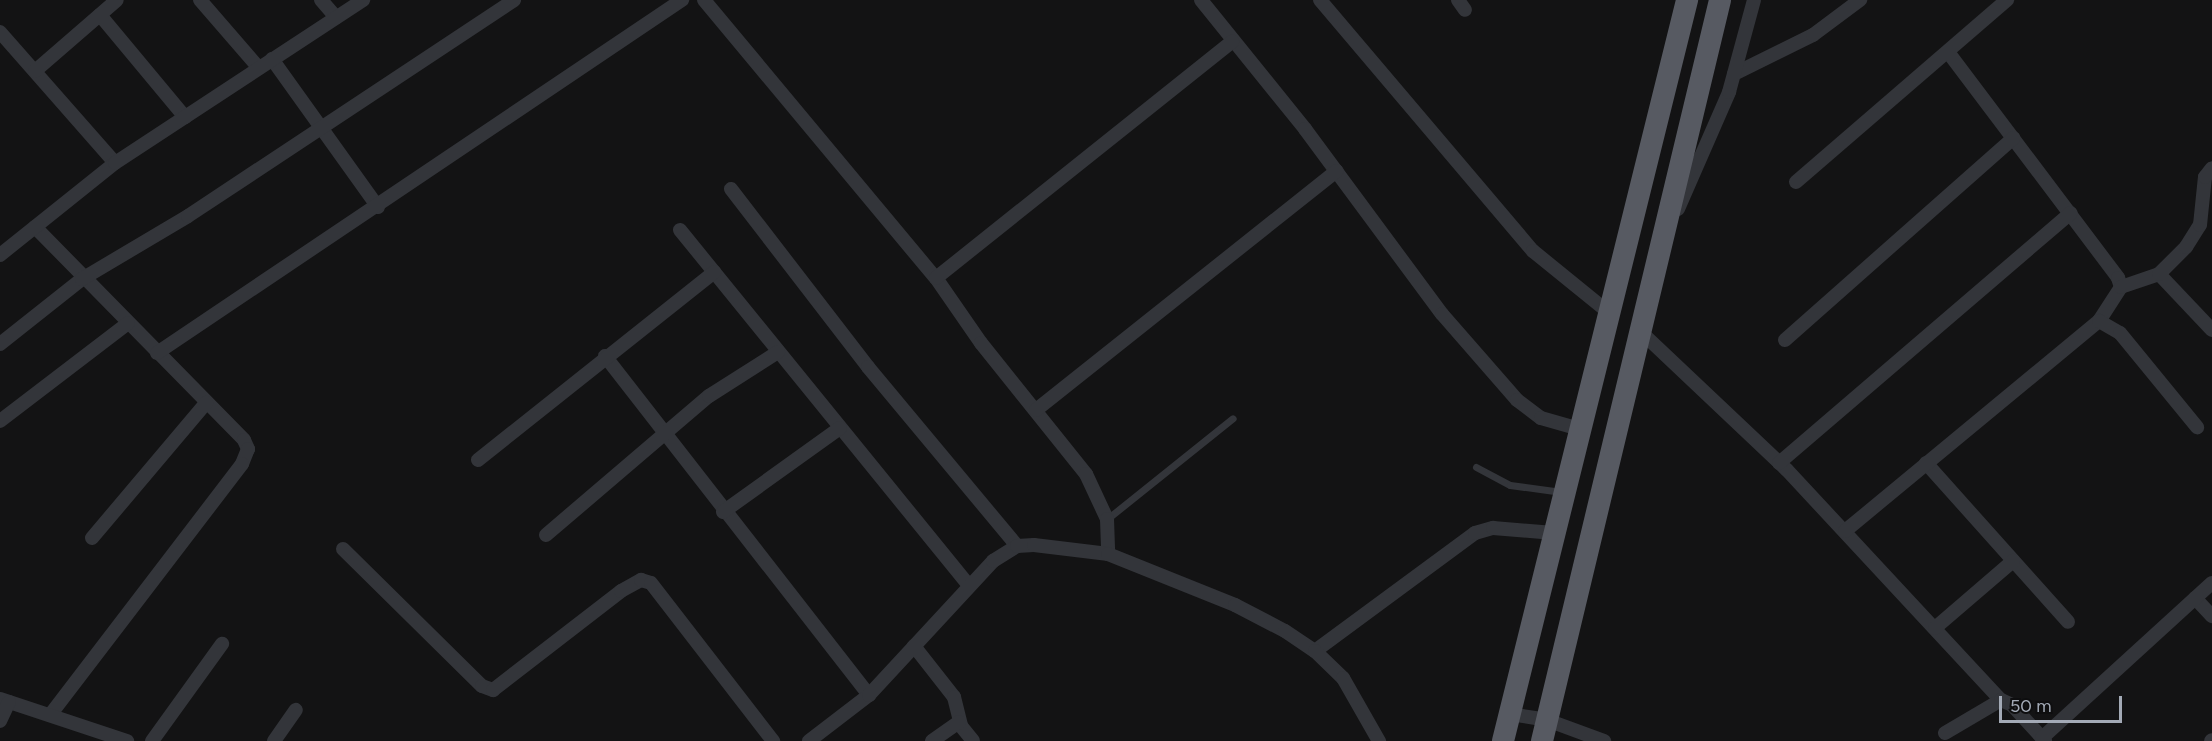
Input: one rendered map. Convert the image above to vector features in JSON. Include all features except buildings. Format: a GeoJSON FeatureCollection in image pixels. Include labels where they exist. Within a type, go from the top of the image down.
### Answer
{"type":"FeatureCollection","features":[{"type":"Feature","properties":{"kind":"highway"},"geometry":{"type":"LineString","coordinates":[[1503,741],[1687,0]]}},
{"type":"Feature","properties":{"kind":"highway"},"geometry":{"type":"LineString","coordinates":[[1544,731],[1720,0]]}},
{"type":"Feature","properties":{"kind":"street"},"geometry":{"type":"LineString","coordinates":[[35,71],[117,0]]}},
{"type":"Feature","properties":{"kind":"street"},"geometry":{"type":"LineString","coordinates":[[200,0],[258,69]]}},
{"type":"Feature","properties":{"kind":"street"},"geometry":{"type":"LineString","coordinates":[[321,0],[336,17]]}},
{"type":"Feature","properties":{"kind":"street"},"geometry":{"type":"LineString","coordinates":[[0,255],[115,163],[363,0]]}},
{"type":"Feature","properties":{"kind":"street"},"geometry":{"type":"LineString","coordinates":[[0,344],[82,279],[321,130],[513,0]]}},
{"type":"Feature","properties":{"kind":"street"},"geometry":{"type":"LineString","coordinates":[[157,353],[378,207],[682,0]]}},
{"type":"Feature","properties":{"kind":"street"},"geometry":{"type":"LineString","coordinates":[[704,0],[936,278],[981,343],[1086,474],[1107,519],[1108,554]]}},
{"type":"Feature","properties":{"kind":"street"},"geometry":{"type":"LineString","coordinates":[[1201,0],[1336,171],[1442,314],[1517,400],[1542,418],[1580,429]]}},
{"type":"Feature","properties":{"kind":"street"},"geometry":{"type":"LineString","coordinates":[[1320,0],[1533,251],[1608,312]]}},
{"type":"Feature","properties":{"kind":"street"},"geometry":{"type":"LineString","coordinates":[[1660,248],[1716,125],[1734,74],[1754,0]]}},
{"type":"Feature","properties":{"kind":"street"},"geometry":{"type":"LineString","coordinates":[[1734,74],[1813,35],[1860,0]]}},
{"type":"Feature","properties":{"kind":"street"},"geometry":{"type":"LineString","coordinates":[[1796,182],[2007,0]]}},
{"type":"Feature","properties":{"kind":"street"},"geometry":{"type":"LineString","coordinates":[[99,15],[185,117]]}},
{"type":"Feature","properties":{"kind":"street"},"geometry":{"type":"LineString","coordinates":[[0,32],[115,163]]}},
{"type":"Feature","properties":{"kind":"street"},"geometry":{"type":"LineString","coordinates":[[936,278],[1232,42]]}},
{"type":"Feature","properties":{"kind":"street"},"geometry":{"type":"LineString","coordinates":[[1948,52],[2071,213],[2121,287]]}},
{"type":"Feature","properties":{"kind":"street"},"geometry":{"type":"LineString","coordinates":[[272,59],[378,207]]}},
{"type":"Feature","properties":{"kind":"street"},"geometry":{"type":"LineString","coordinates":[[1785,340],[2013,138]]}},
{"type":"Feature","properties":{"kind":"street"},"geometry":{"type":"LineString","coordinates":[[1845,531],[2099,321],[2114,304],[2121,287],[2159,274],[2186,247],[2200,225],[2212,168]]}},
{"type":"Feature","properties":{"kind":"street"},"geometry":{"type":"LineString","coordinates":[[1036,410],[1336,171]]}},
{"type":"Feature","properties":{"kind":"street"},"geometry":{"type":"LineString","coordinates":[[731,189],[868,367],[1017,546]]}},
{"type":"Feature","properties":{"kind":"street"},"geometry":{"type":"LineString","coordinates":[[1779,463],[2071,213]]}},
{"type":"Feature","properties":{"kind":"street"},"geometry":{"type":"LineString","coordinates":[[35,227],[82,279],[244,440],[247,456],[50,715]]}},
{"type":"Feature","properties":{"kind":"street"},"geometry":{"type":"LineString","coordinates":[[680,230],[968,585]]}},
{"type":"Feature","properties":{"kind":"street"},"geometry":{"type":"LineString","coordinates":[[478,460],[605,356],[714,272]]}},
{"type":"Feature","properties":{"kind":"street"},"geometry":{"type":"LineString","coordinates":[[2159,274],[2212,330]]}},
{"type":"Feature","properties":{"kind":"street"},"geometry":{"type":"LineString","coordinates":[[2099,321],[2120,333],[2197,428]]}},
{"type":"Feature","properties":{"kind":"street"},"geometry":{"type":"LineString","coordinates":[[0,421],[128,323]]}},
{"type":"Feature","properties":{"kind":"street"},"geometry":{"type":"LineString","coordinates":[[1640,330],[1779,463],[2001,700],[2012,705],[2044,740],[2212,583]]}},
{"type":"Feature","properties":{"kind":"street"},"geometry":{"type":"LineString","coordinates":[[546,535],[662,435],[728,382],[778,352]]}},
{"type":"Feature","properties":{"kind":"street"},"geometry":{"type":"LineString","coordinates":[[605,356],[662,435],[869,695]]}},
{"type":"Feature","properties":{"kind":"street"},"geometry":{"type":"LineString","coordinates":[[92,537],[206,403]]}},
{"type":"Feature","properties":{"kind":"street"},"geometry":{"type":"LineString","coordinates":[[723,512],[840,428]]}},
{"type":"Feature","properties":{"kind":"street"},"geometry":{"type":"LineString","coordinates":[[1926,464],[2068,622]]}},
{"type":"Feature","properties":{"kind":"street"},"geometry":{"type":"LineString","coordinates":[[1315,651],[1475,532],[1493,528],[1554,533]]}},
{"type":"Feature","properties":{"kind":"street"},"geometry":{"type":"LineString","coordinates":[[809,741],[869,695],[968,585],[993,561],[1017,546],[1062,546],[1108,554],[1235,605],[1315,651],[1348,686],[1379,741]]}},
{"type":"Feature","properties":{"kind":"street"},"geometry":{"type":"LineString","coordinates":[[343,549],[482,686],[493,690],[621,591],[641,580],[651,583],[773,741]]}},
{"type":"Feature","properties":{"kind":"street"},"geometry":{"type":"LineString","coordinates":[[1935,628],[2013,561]]}},
{"type":"Feature","properties":{"kind":"street"},"geometry":{"type":"LineString","coordinates":[[2195,598],[2212,616]]}},
{"type":"Feature","properties":{"kind":"street"},"geometry":{"type":"LineString","coordinates":[[152,741],[222,644]]}},
{"type":"Feature","properties":{"kind":"street"},"geometry":{"type":"LineString","coordinates":[[914,646],[954,697],[959,722],[973,741]]}},
{"type":"Feature","properties":{"kind":"street"},"geometry":{"type":"LineString","coordinates":[[0,721],[4,700],[127,741]]}},
{"type":"Feature","properties":{"kind":"street"},"geometry":{"type":"LineString","coordinates":[[1943,738],[2001,700]]}},
{"type":"Feature","properties":{"kind":"street"},"geometry":{"type":"LineString","coordinates":[[274,741],[296,710]]}},
{"type":"Feature","properties":{"kind":"street"},"geometry":{"type":"LineString","coordinates":[[1510,714],[1544,731],[1604,741]]}},
{"type":"Feature","properties":{"kind":"street"},"geometry":{"type":"LineString","coordinates":[[932,741],[959,722]]}},
{"type":"Feature","properties":{"kind":"street"},"geometry":{"type":"LineString","coordinates":[[84,741],[90,728]]}},
{"type":"Feature","properties":{"kind":"lane"},"geometry":{"type":"LineString","coordinates":[[1107,519],[1233,418]]}},
{"type":"Feature","properties":{"kind":"lane"},"geometry":{"type":"LineString","coordinates":[[1476,467],[1510,485],[1564,493]]}}]}
